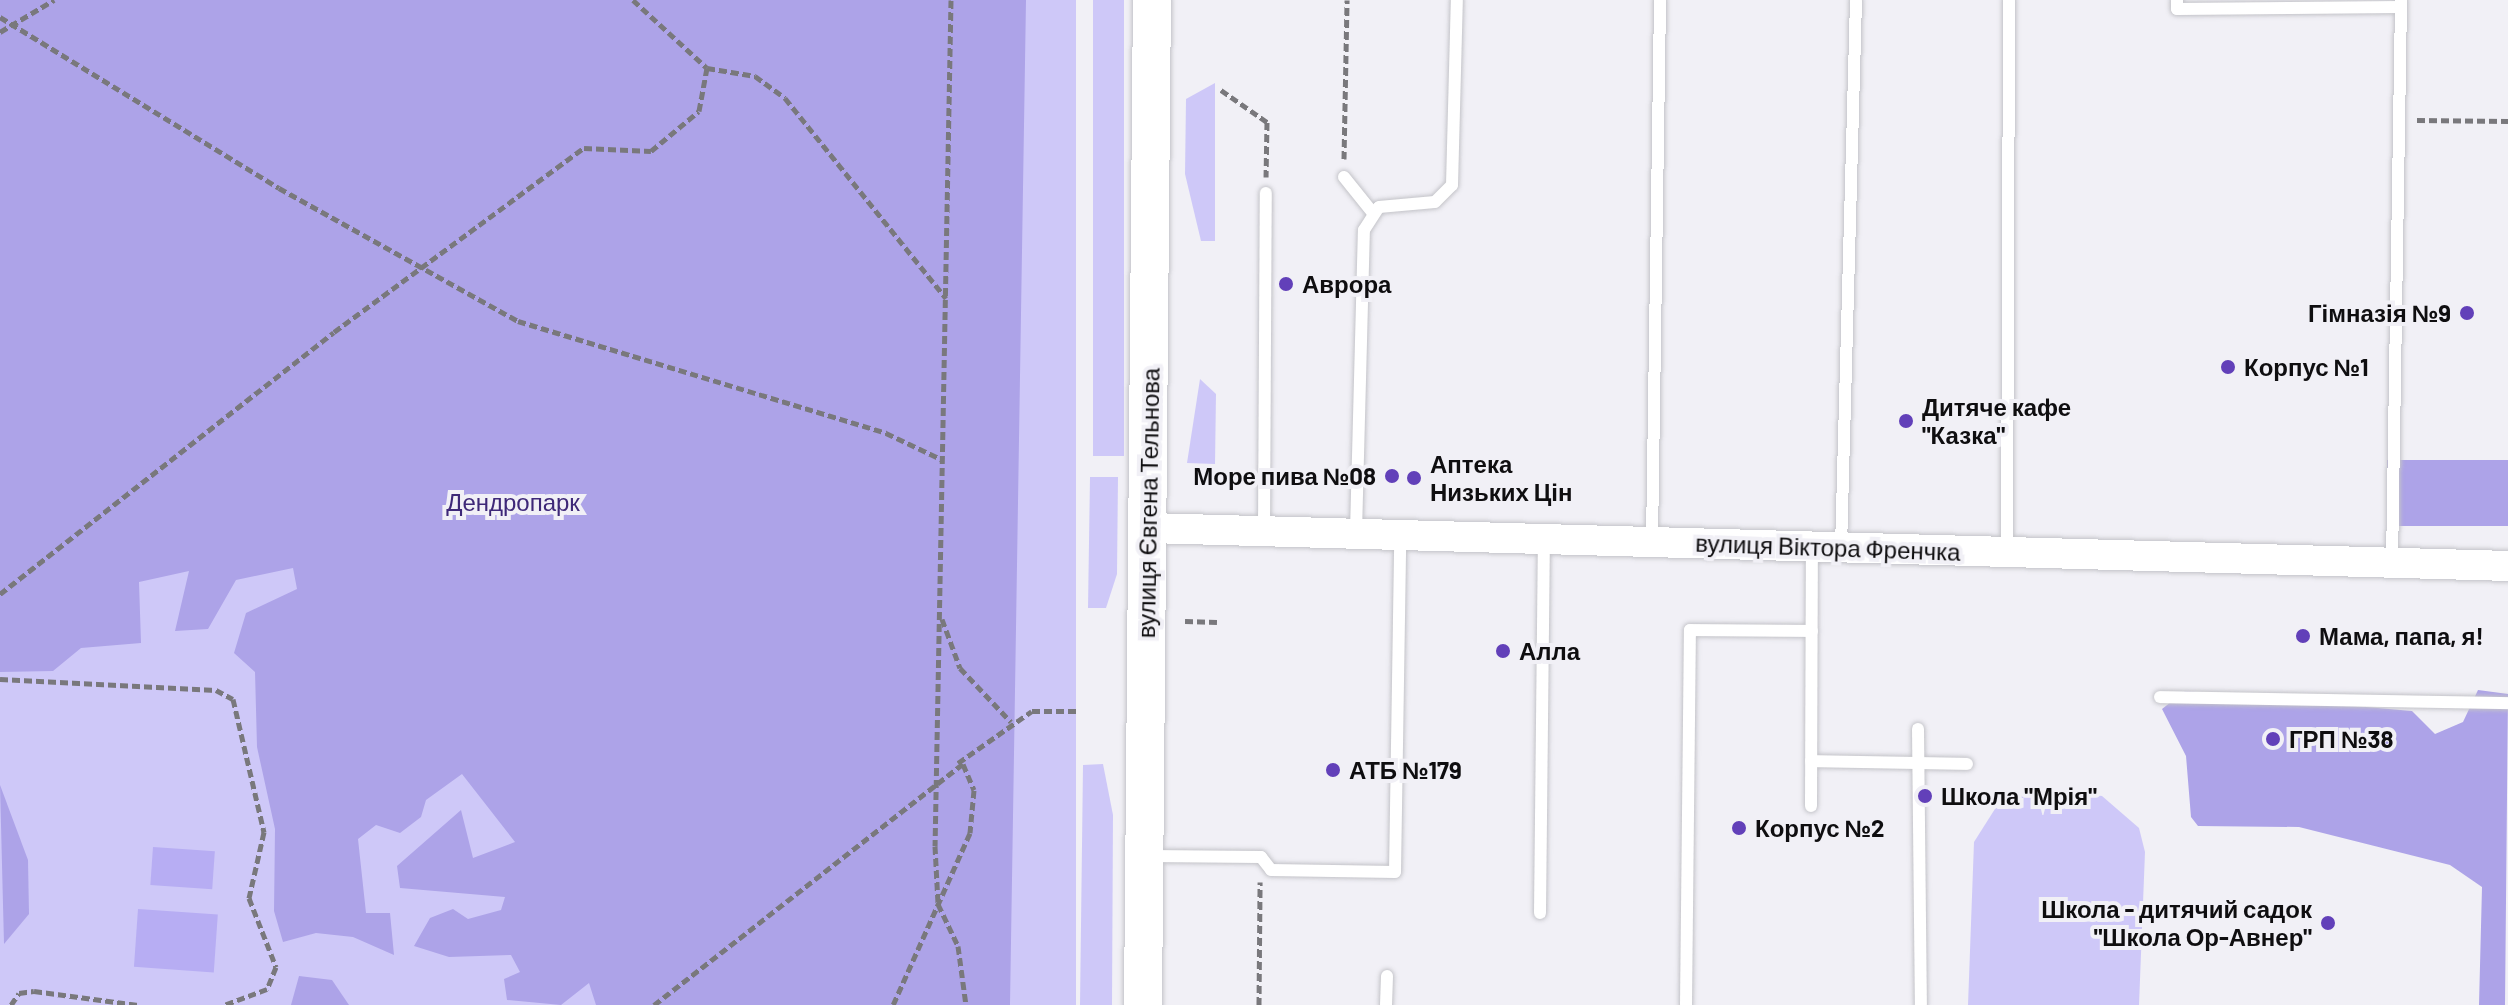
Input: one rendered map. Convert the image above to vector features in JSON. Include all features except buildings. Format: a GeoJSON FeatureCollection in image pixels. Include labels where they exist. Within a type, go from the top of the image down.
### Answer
{"type":"FeatureCollection","features":[{"type":"Feature","properties":{"kind":"main road","name":"вулиця Євгена Тельнова"},"geometry":{"type":"LineString","coordinates":[[1143,1005],[1152,0]]}},
{"type":"Feature","properties":{"kind":"street","name":"вулиця Віктора Френчка"},"geometry":{"type":"LineString","coordinates":[[1149,528],[2508,566]]}},
{"type":"Feature","properties":{"kind":"lane"},"geometry":{"type":"LineString","coordinates":[[1372,212],[1435,202],[1452,185],[1457,0]]}},
{"type":"Feature","properties":{"kind":"lane"},"geometry":{"type":"LineString","coordinates":[[1652,542],[1660,0]]}},
{"type":"Feature","properties":{"kind":"lane"},"geometry":{"type":"LineString","coordinates":[[1811,806],[1812,631],[1827,547],[1856,0]]}},
{"type":"Feature","properties":{"kind":"lane"},"geometry":{"type":"LineString","coordinates":[[2007,552],[2009,0]]}},
{"type":"Feature","properties":{"kind":"lane"},"geometry":{"type":"LineString","coordinates":[[2177,0],[2177,9],[2401,3],[2392,563]]}},
{"type":"Feature","properties":{"kind":"lane"},"geometry":{"type":"LineString","coordinates":[[1344,177],[1372,212]]}},
{"type":"Feature","properties":{"kind":"lane"},"geometry":{"type":"LineString","coordinates":[[1264,530],[1266,193]]}},
{"type":"Feature","properties":{"kind":"lane"},"geometry":{"type":"LineString","coordinates":[[1356,534],[1364,230],[1372,212]]}},
{"type":"Feature","properties":{"kind":"lane"},"geometry":{"type":"LineString","coordinates":[[1144,856],[1261,857],[1271,870],[1395,872],[1400,536]]}},
{"type":"Feature","properties":{"kind":"lane"},"geometry":{"type":"LineString","coordinates":[[1540,913],[1544,539]]}},
{"type":"Feature","properties":{"kind":"lane"},"geometry":{"type":"LineString","coordinates":[[1686,1005],[1690,630],[1812,631]]}},
{"type":"Feature","properties":{"kind":"lane"},"geometry":{"type":"LineString","coordinates":[[2160,697],[2508,703]]}},
{"type":"Feature","properties":{"kind":"lane"},"geometry":{"type":"LineString","coordinates":[[1918,729],[1917,763],[1924,776],[1921,1005]]}},
{"type":"Feature","properties":{"kind":"lane"},"geometry":{"type":"LineString","coordinates":[[1811,761],[1967,764]]}},
{"type":"Feature","properties":{"kind":"lane"},"geometry":{"type":"LineString","coordinates":[[1386,1005],[1387,976]]}},
{"type":"Feature","properties":{"kind":"path"},"geometry":{"type":"LineString","coordinates":[[0,32],[18,27],[54,0]]}},
{"type":"Feature","properties":{"kind":"path"},"geometry":{"type":"LineString","coordinates":[[633,0],[707,68],[755,76],[785,98],[947,298]]}},
{"type":"Feature","properties":{"kind":"path"},"geometry":{"type":"LineString","coordinates":[[951,0],[936,781],[938,904],[958,946],[966,1005]]}},
{"type":"Feature","properties":{"kind":"path"},"geometry":{"type":"LineString","coordinates":[[1344,177],[1347,0]]}},
{"type":"Feature","properties":{"kind":"path"},"geometry":{"type":"LineString","coordinates":[[0,17],[423,271],[518,321],[886,433],[943,460]]}},
{"type":"Feature","properties":{"kind":"path"},"geometry":{"type":"LineString","coordinates":[[0,594],[334,332],[423,271],[584,148],[651,151],[699,111],[707,68]]}},
{"type":"Feature","properties":{"kind":"path"},"geometry":{"type":"LineString","coordinates":[[1221,90],[1267,122],[1266,193]]}},
{"type":"Feature","properties":{"kind":"path"},"geometry":{"type":"LineString","coordinates":[[2399,120],[2508,121]]}},
{"type":"Feature","properties":{"kind":"path"},"geometry":{"type":"LineString","coordinates":[[940,614],[960,668],[1011,722]]}},
{"type":"Feature","properties":{"kind":"path"},"geometry":{"type":"LineString","coordinates":[[1185,621],[1217,622]]}},
{"type":"Feature","properties":{"kind":"path"},"geometry":{"type":"LineString","coordinates":[[0,679],[216,690],[233,699],[264,832],[249,898],[276,967],[267,989],[224,1005]]}},
{"type":"Feature","properties":{"kind":"path"},"geometry":{"type":"LineString","coordinates":[[654,1005],[1011,722],[1032,711],[1079,711]]}},
{"type":"Feature","properties":{"kind":"path"},"geometry":{"type":"LineString","coordinates":[[893,1005],[975,812],[967,768],[958,764]]}},
{"type":"Feature","properties":{"kind":"path"},"geometry":{"type":"LineString","coordinates":[[1259,1005],[1261,857]]}},
{"type":"Feature","properties":{"kind":"path"},"geometry":{"type":"LineString","coordinates":[[11,1005],[19,993],[34,991],[90,1003],[138,1005]]}},
{"type":"Feature","properties":{"kind":"green space","name":"Дендропарк"},"geometry":{"type":"Polygon","coordinates":[[[0,0],[1076,0],[1076,1005],[0,1005],[0,0]]]}},
{"type":"Feature","properties":{"kind":"green space","name":"Дендропарк"},"geometry":{"type":"Polygon","coordinates":[[[0,0],[1026,0],[1010,1005],[596,1005],[589,983],[561,1005],[507,1000],[504,979],[520,972],[511,955],[449,957],[414,946],[430,918],[453,909],[468,919],[501,910],[505,897],[400,888],[397,866],[461,810],[473,858],[515,842],[462,774],[426,800],[421,817],[400,833],[376,825],[358,839],[366,913],[390,913],[394,955],[353,937],[316,933],[283,942],[274,911],[275,829],[257,747],[255,672],[234,653],[246,613],[297,589],[293,568],[236,580],[208,629],[175,631],[189,571],[139,582],[141,643],[81,648],[53,671],[0,672],[0,0]]]}},
{"type":"Feature","properties":{"kind":"green space"},"geometry":{"type":"Polygon","coordinates":[[[1093,0],[1124,0],[1124,456],[1093,456],[1093,0]]]}},
{"type":"Feature","properties":{"kind":"green space"},"geometry":{"type":"Polygon","coordinates":[[[1215,83],[1215,241],[1201,241],[1185,174],[1186,99],[1215,83]]]}},
{"type":"Feature","properties":{"kind":"green space"},"geometry":{"type":"Polygon","coordinates":[[[1200,379],[1216,394],[1215,464],[1187,463],[1200,379]]]}},
{"type":"Feature","properties":{"kind":"green space"},"geometry":{"type":"Polygon","coordinates":[[[2387,460],[2508,460],[2508,526],[2387,526],[2387,460]]]}},
{"type":"Feature","properties":{"kind":"green space"},"geometry":{"type":"Polygon","coordinates":[[[1090,477],[1118,477],[1117,574],[1106,608],[1088,608],[1090,477]]]}},
{"type":"Feature","properties":{"kind":"green space"},"geometry":{"type":"Polygon","coordinates":[[[2478,690],[2508,694],[2505,1005],[2479,1005],[2482,887],[2450,865],[2299,827],[2198,826],[2191,817],[2186,756],[2162,709],[2185,691],[2412,711],[2435,734],[2463,722],[2478,690]]]}},
{"type":"Feature","properties":{"kind":"green space"},"geometry":{"type":"Polygon","coordinates":[[[1103,764],[1113,815],[1112,1005],[1080,1005],[1083,765],[1103,764]]]}},
{"type":"Feature","properties":{"kind":"green space"},"geometry":{"type":"Polygon","coordinates":[[[0,785],[28,860],[29,914],[4,944],[0,785]]]}},
{"type":"Feature","properties":{"kind":"green space"},"geometry":{"type":"Polygon","coordinates":[[[2048,789],[2102,796],[2139,828],[2145,852],[2139,1005],[1968,1005],[1974,842],[2000,801],[2048,789]]]}},
{"type":"Feature","properties":{"kind":"green space"},"geometry":{"type":"Polygon","coordinates":[[[299,976],[332,980],[349,1005],[291,1005],[299,976]]]}},
{"type":"Feature","properties":{"kind":"shaded area"},"geometry":{"type":"Polygon","coordinates":[[[153,847],[215,851],[212,889],[150,885],[153,847]]]}},
{"type":"Feature","properties":{"kind":"shaded area"},"geometry":{"type":"Polygon","coordinates":[[[138,909],[218,915],[214,972],[134,967],[138,909]]]}},
{"type":"Feature","properties":{"kind":"place","name":"Аврора"},"geometry":{"type":"Point","coordinates":[1286,284]}},
{"type":"Feature","properties":{"kind":"place","name":"Гімназія №9"},"geometry":{"type":"Point","coordinates":[2467,313]}},
{"type":"Feature","properties":{"kind":"place","name":"Корпус №1"},"geometry":{"type":"Point","coordinates":[2228,367]}},
{"type":"Feature","properties":{"kind":"place","name":"Дитяче кафе \"Казка\""},"geometry":{"type":"Point","coordinates":[1906,421]}},
{"type":"Feature","properties":{"kind":"place","name":"Море пива №08"},"geometry":{"type":"Point","coordinates":[1392,476]}},
{"type":"Feature","properties":{"kind":"place","name":"Аптека Низьких Цін"},"geometry":{"type":"Point","coordinates":[1414,478]}},
{"type":"Feature","properties":{"kind":"place","name":"Мама, папа, я!"},"geometry":{"type":"Point","coordinates":[2303,636]}},
{"type":"Feature","properties":{"kind":"place","name":"Алла"},"geometry":{"type":"Point","coordinates":[1503,651]}},
{"type":"Feature","properties":{"kind":"place","name":"ГРП №38"},"geometry":{"type":"Point","coordinates":[2273,739]}},
{"type":"Feature","properties":{"kind":"place","name":"АТБ №179"},"geometry":{"type":"Point","coordinates":[1333,770]}},
{"type":"Feature","properties":{"kind":"place","name":"Школа \"Мрія\""},"geometry":{"type":"Point","coordinates":[1925,796]}},
{"type":"Feature","properties":{"kind":"place","name":"Корпус №2"},"geometry":{"type":"Point","coordinates":[1739,828]}},
{"type":"Feature","properties":{"kind":"place","name":"Школа - дитячий садок \"Школа Ор-Авнер\""},"geometry":{"type":"Point","coordinates":[2328,923]}}]}
